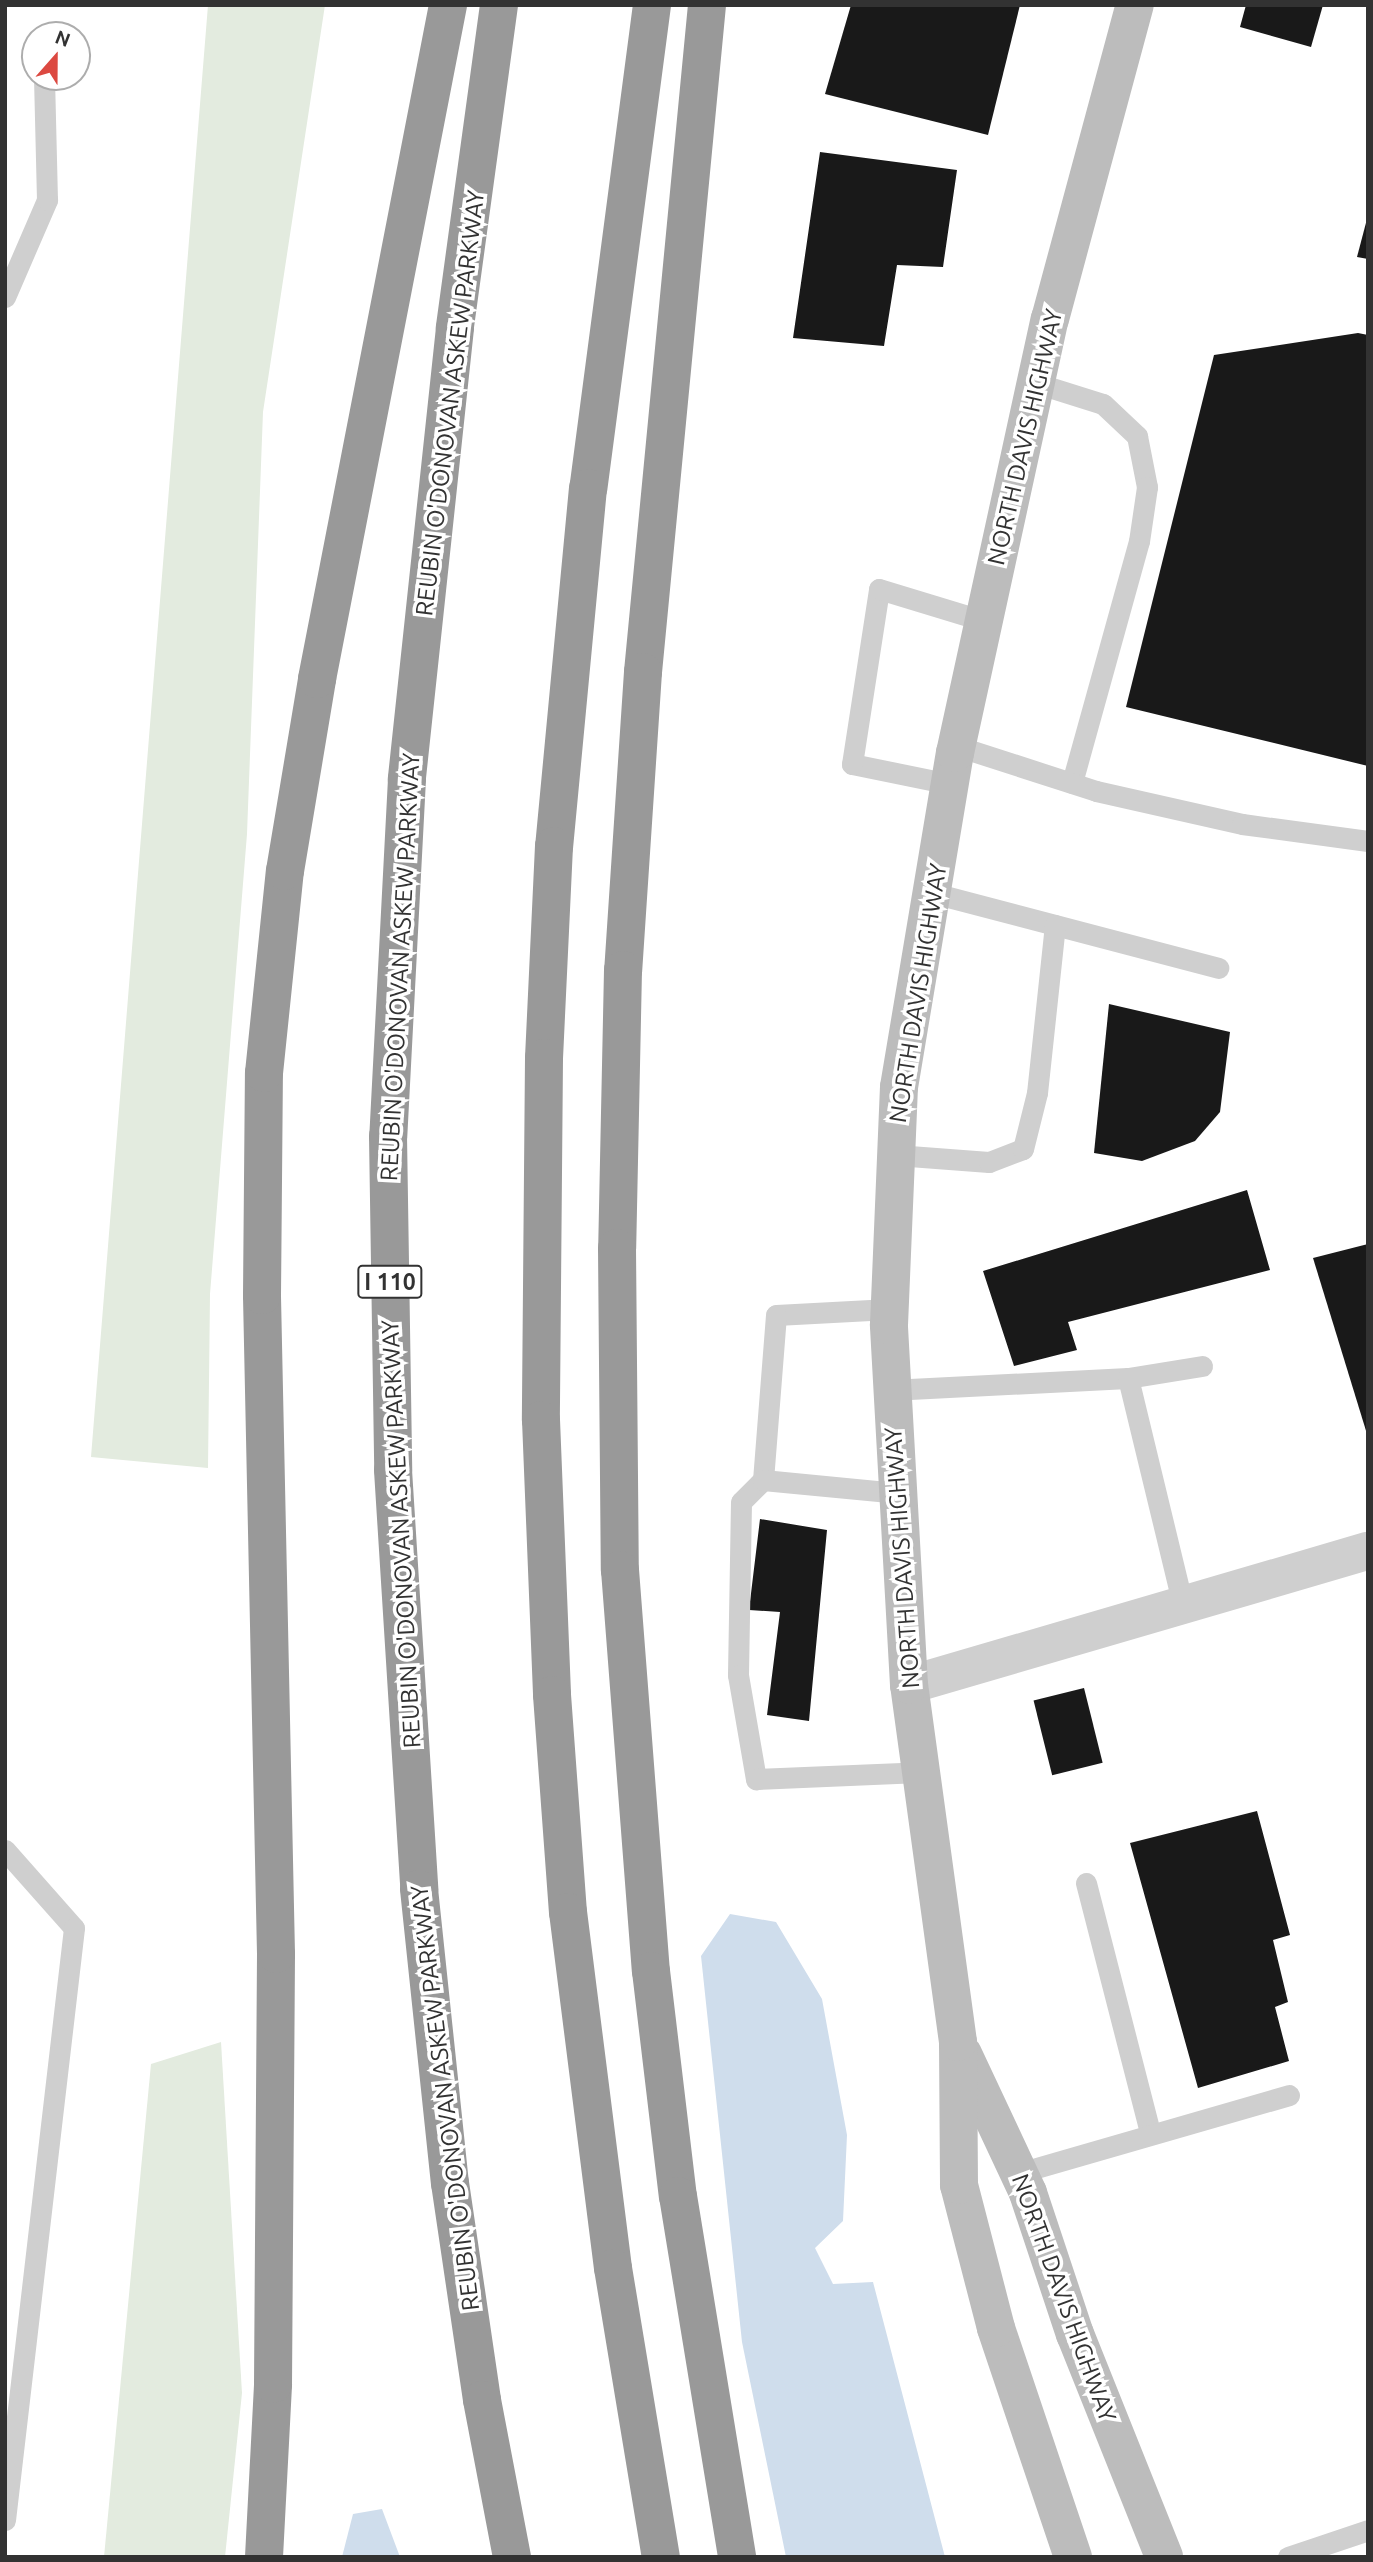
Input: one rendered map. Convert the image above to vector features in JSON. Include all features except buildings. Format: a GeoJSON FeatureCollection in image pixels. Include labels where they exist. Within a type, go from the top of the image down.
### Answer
{"type":"FeatureCollection","features":[{"type":"Feature","properties":{"kind":"highway"},"geometry":{"type":"LineString","coordinates":[[264,2557],[273,2384],[276,1954],[262,1308],[264,1073],[285,872],[317,679],[448,5]]}},
{"type":"Feature","properties":{"kind":"highway","name":"REUBIN O'DONOVAN ASKEW PARKWAY"},"geometry":{"type":"LineString","coordinates":[[499,5],[455,328],[407,779],[388,1136],[393,1470],[419,1889],[450,2183],[482,2400],[512,2557]]}},
{"type":"Feature","properties":{"kind":"highway"},"geometry":{"type":"LineString","coordinates":[[652,5],[588,488],[554,846],[544,1058],[541,1420],[552,1695],[568,1912],[612,2268],[661,2557]]}},
{"type":"Feature","properties":{"kind":"highway"},"geometry":{"type":"LineString","coordinates":[[707,5],[643,672],[623,970],[617,1248],[621,1570],[651,1971],[678,2196],[737,2557]]}},
{"type":"Feature","properties":{"kind":"main road","name":"NORTH DAVIS HIGHWAY"},"geometry":{"type":"LineString","coordinates":[[1073,2557],[996,2328],[959,2185],[958,2042],[909,1685],[899,1493],[890,1390],[889,1309],[899,1087],[957,746],[1036,383],[1135,5]]}},
{"type":"Feature","properties":{"kind":"main road","name":"NORTH DAVIS HIGHWAY"},"geometry":{"type":"LineString","coordinates":[[958,2042],[1019,2173],[1075,2334],[1164,2557]]}},
{"type":"Feature","properties":{"kind":"street"},"geometry":{"type":"LineString","coordinates":[[909,1685],[1368,1551]]}},
{"type":"Feature","properties":{"kind":"lane"},"geometry":{"type":"LineString","coordinates":[[5,297],[47,200],[44,91]]}},
{"type":"Feature","properties":{"kind":"lane"},"geometry":{"type":"LineString","coordinates":[[1036,383],[1103,404],[1137,436],[1147,487],[1139,541],[1072,783]]}},
{"type":"Feature","properties":{"kind":"lane"},"geometry":{"type":"LineString","coordinates":[[950,784],[852,764],[879,589],[984,621]]}},
{"type":"Feature","properties":{"kind":"lane"},"geometry":{"type":"LineString","coordinates":[[957,746],[1072,783],[1242,824],[1368,841]]}},
{"type":"Feature","properties":{"kind":"lane"},"geometry":{"type":"LineString","coordinates":[[933,893],[1218,968]]}},
{"type":"Feature","properties":{"kind":"lane"},"geometry":{"type":"LineString","coordinates":[[896,1155],[989,1162],[1023,1149],[1037,1093],[1055,925]]}},
{"type":"Feature","properties":{"kind":"lane"},"geometry":{"type":"LineString","coordinates":[[889,1309],[776,1315],[763,1480],[741,1502],[738,1675],[757,1779],[920,1772]]}},
{"type":"Feature","properties":{"kind":"lane"},"geometry":{"type":"LineString","coordinates":[[890,1390],[1128,1378],[1202,1366]]}},
{"type":"Feature","properties":{"kind":"lane"},"geometry":{"type":"LineString","coordinates":[[1128,1378],[1183,1605]]}},
{"type":"Feature","properties":{"kind":"lane"},"geometry":{"type":"LineString","coordinates":[[763,1480],[899,1493]]}},
{"type":"Feature","properties":{"kind":"lane"},"geometry":{"type":"LineString","coordinates":[[5,1850],[74,1928],[5,2520]]}},
{"type":"Feature","properties":{"kind":"lane"},"geometry":{"type":"LineString","coordinates":[[1086,1883],[1150,2133]]}},
{"type":"Feature","properties":{"kind":"lane"},"geometry":{"type":"LineString","coordinates":[[1019,2173],[1289,2095]]}},
{"type":"Feature","properties":{"kind":"lane"},"geometry":{"type":"LineString","coordinates":[[1299,2555],[1368,2530]]}},
{"type":"Feature","properties":{"kind":"shaded area"},"geometry":{"type":"Polygon","coordinates":[[[208,5],[325,5],[263,412],[247,834],[210,1294],[208,1468],[91,1457],[208,5]]]}},
{"type":"Feature","properties":{"kind":"shaded area"},"geometry":{"type":"Polygon","coordinates":[[[221,2042],[242,2393],[225,2557],[104,2557],[151,2064],[221,2042]]]}},
{"type":"Feature","properties":{"kind":"water"},"geometry":{"type":"Polygon","coordinates":[[[730,1914],[776,1922],[822,1999],[847,2135],[843,2221],[815,2248],[833,2284],[873,2282],[945,2557],[786,2557],[742,2342],[701,1956],[730,1914]]]}},
{"type":"Feature","properties":{"kind":"water"},"geometry":{"type":"Polygon","coordinates":[[[382,2509],[400,2557],[342,2557],[353,2514],[382,2509]]]}}]}
